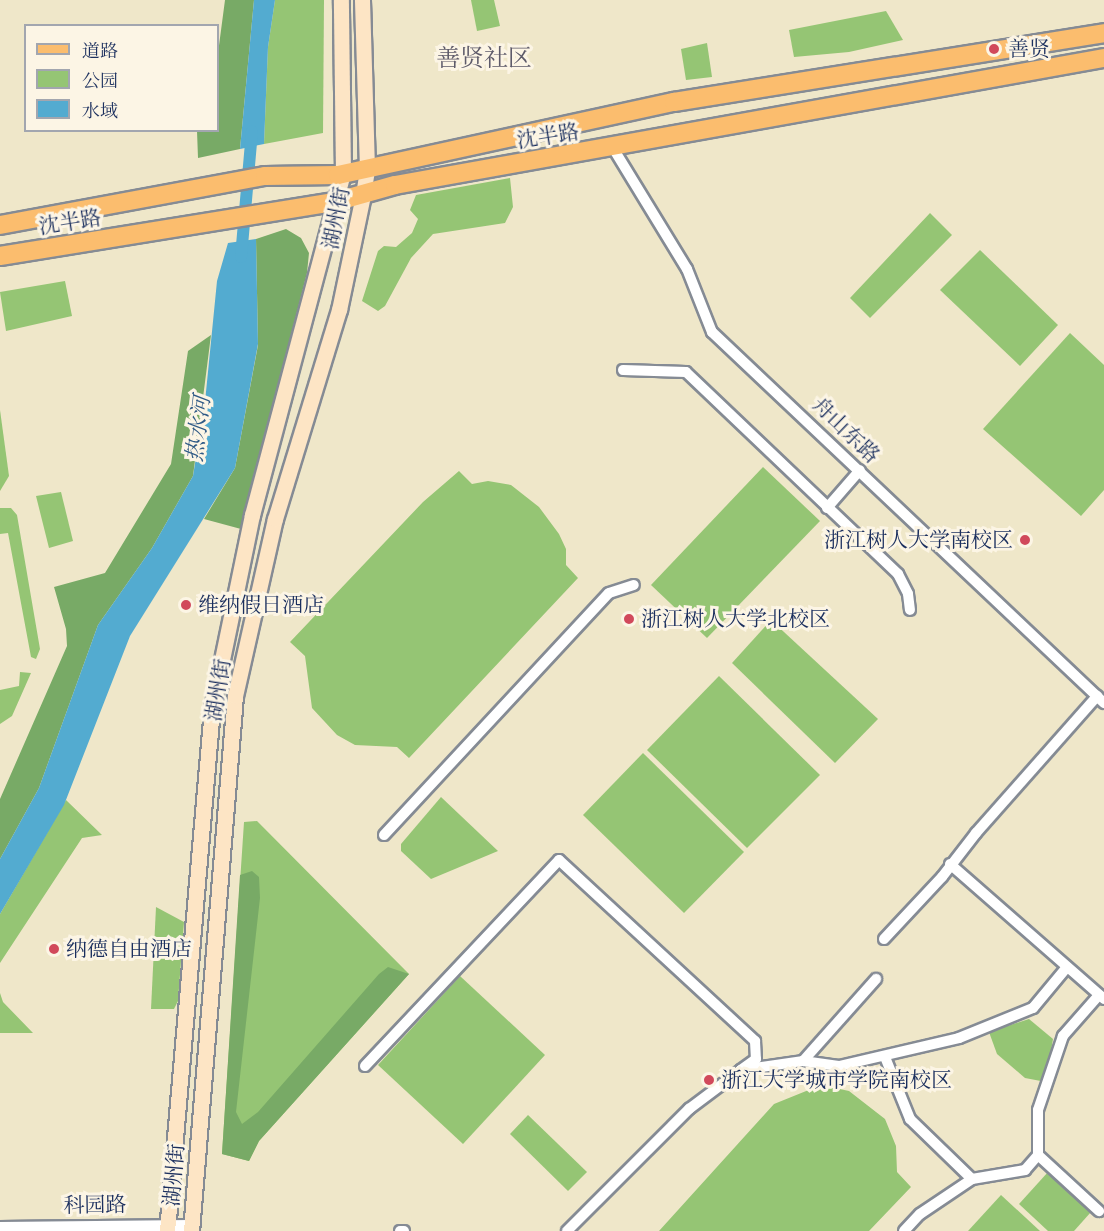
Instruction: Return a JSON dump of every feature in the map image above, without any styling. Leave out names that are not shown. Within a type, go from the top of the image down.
[{"type":"main road","name":"湖州街","points":[[167,1228],[212,708],[252,515],[338,201],[343,174],[342,0]]},
{"type":"main road","name":"湖州街","points":[[191,1229],[235,696],[275,519],[339,310],[363,195],[367,169],[362,0]]},
{"type":"main road","name":"沈半路","points":[[0,225],[265,176],[343,174],[674,102],[1104,33]]},
{"type":"main road","name":"沈半路","points":[[0,256],[338,201],[395,185],[613,148],[1104,58]]},
{"type":"street","name":"舟山东路","points":[[613,148],[687,269],[712,332],[1100,700]]},
{"type":"street","points":[[623,370],[686,372],[898,574],[908,594],[910,610]]},
{"type":"street","points":[[827,508],[860,470]]},
{"type":"street","points":[[384,835],[609,593],[634,585]]},
{"type":"street","points":[[884,939],[1100,700]]},
{"type":"street","points":[[365,1066],[560,860],[755,1041],[756,1059],[688,1109],[567,1231]]},
{"type":"street","points":[[904,1231],[920,1214],[972,1179],[1025,1170],[1038,1155],[1038,1110],[1063,1036],[1101,997],[950,864]]},
{"type":"street","points":[[741,1070],[803,1061],[839,1066],[959,1038],[1033,1008],[1067,967]]},
{"type":"street","points":[[803,1061],[876,979]]},
{"type":"street","points":[[885,1057],[910,1119],[972,1179]]},
{"type":"street","points":[[1038,1155],[1100,1211]]},
{"type":"street","name":"科园路","points":[[6,1229],[191,1229]]},
{"type":"green space","points":[[225,0],[254,0],[240,149],[198,158],[197,132],[219,132],[219,45]]},
{"type":"green space","points":[[275,0],[324,0],[323,133],[264,144],[268,47]]},
{"type":"green space","points":[[471,0],[494,0],[500,26],[477,31]]},
{"type":"green space","points":[[886,11],[903,40],[849,52],[794,57],[789,30]]},
{"type":"green space","points":[[707,43],[712,77],[686,80],[681,49]]},
{"type":"green space","points":[[510,178],[513,207],[505,223],[433,234],[411,258],[385,306],[378,311],[362,301],[378,251],[384,246],[396,247],[412,233],[418,219],[410,210],[416,195]]},
{"type":"green space","points":[[930,213],[952,235],[870,318],[850,298]]},
{"type":"green space","points":[[286,229],[301,238],[309,253],[307,273],[241,529],[204,519],[235,468],[258,345],[256,239]]},
{"type":"green space","points":[[980,250],[1058,325],[1020,366],[940,290]]},
{"type":"green space","points":[[65,281],[72,316],[6,331],[0,292]]},
{"type":"green space","points":[[1070,333],[1104,365],[1104,490],[1081,516],[983,429]]},
{"type":"green space","points":[[211,335],[193,476],[152,548],[98,625],[39,788],[0,859],[0,799],[67,646],[66,629],[54,587],[105,573],[171,464],[188,351]]},
{"type":"green space","points":[[0,410],[9,476],[0,491]]},
{"type":"green space","points":[[763,467],[820,521],[707,638],[651,585]]},
{"type":"green space","points":[[459,471],[472,484],[488,481],[511,485],[539,507],[559,534],[566,549],[566,565],[578,578],[409,758],[397,747],[355,745],[337,735],[312,708],[305,656],[290,642],[423,502]]},
{"type":"green space","points":[[61,492],[73,541],[49,548],[36,496]]},
{"type":"green space","points":[[0,508],[11,508],[17,515],[40,649],[36,659],[31,657],[8,533],[0,534]]},
{"type":"green space","points":[[771,620],[878,719],[835,763],[732,663]]},
{"type":"green space","points":[[20,672],[31,673],[12,716],[0,724],[0,690],[19,686]]},
{"type":"green space","points":[[719,676],[820,775],[747,848],[647,750]]},
{"type":"green space","points":[[643,753],[744,852],[684,913],[583,815]]},
{"type":"green space","points":[[441,797],[498,851],[431,879],[401,851],[401,844]]},
{"type":"green space","points":[[66,800],[102,835],[82,838],[0,963],[0,914]]},
{"type":"green space","points":[[257,821],[409,974],[259,1141],[249,1161],[222,1154],[244,822]]},
{"type":"green space","points":[[252,871],[259,877],[260,898],[236,1112],[242,1124],[258,1112],[379,974],[388,967],[409,974],[259,1141],[249,1161],[222,1154],[240,875]]},
{"type":"green space","points":[[156,907],[184,922],[178,1001],[174,1009],[151,1009]]},
{"type":"green space","points":[[460,976],[545,1055],[463,1144],[378,1065]]},
{"type":"green space","points":[[0,993],[3,1002],[33,1033],[0,1033]]},
{"type":"green space","points":[[1029,1019],[1053,1039],[1046,1082],[1025,1078],[997,1054],[989,1032]]},
{"type":"green space","points":[[821,1085],[849,1091],[885,1119],[896,1146],[897,1172],[911,1187],[869,1231],[659,1231],[774,1104]]},
{"type":"green space","points":[[528,1115],[587,1172],[568,1191],[510,1134]]},
{"type":"green space","points":[[1048,1172],[1091,1212],[1074,1231],[1048,1231],[1019,1204]]},
{"type":"green space","points":[[1001,1195],[1040,1231],[968,1231]]},
{"type":"water","points":[[254,0],[275,0],[268,47],[264,144],[240,149]]},
{"type":"water","points":[[256,239],[258,344],[235,468],[130,636],[64,805],[0,914],[0,859],[39,788],[98,625],[152,548],[193,476],[205,402],[217,281],[228,243]]},
{"type":"waterway","name":"热水河","points":[[241,257],[252,131]]},
{"type":"place","name":"善贤","points":[[994,49]]},
{"type":"place","name":"浙江树人大学南校区","points":[[1025,540]]},
{"type":"place","name":"维纳假日酒店","points":[[186,605]]},
{"type":"place","name":"浙江树人大学北校区","points":[[629,619]]},
{"type":"place","name":"纳德自由酒店","points":[[54,949]]},
{"type":"place","name":"浙江大学城市学院南校区","points":[[709,1080]]},
{"type":"district","name":"善贤社区","points":[[484,59]]}]
